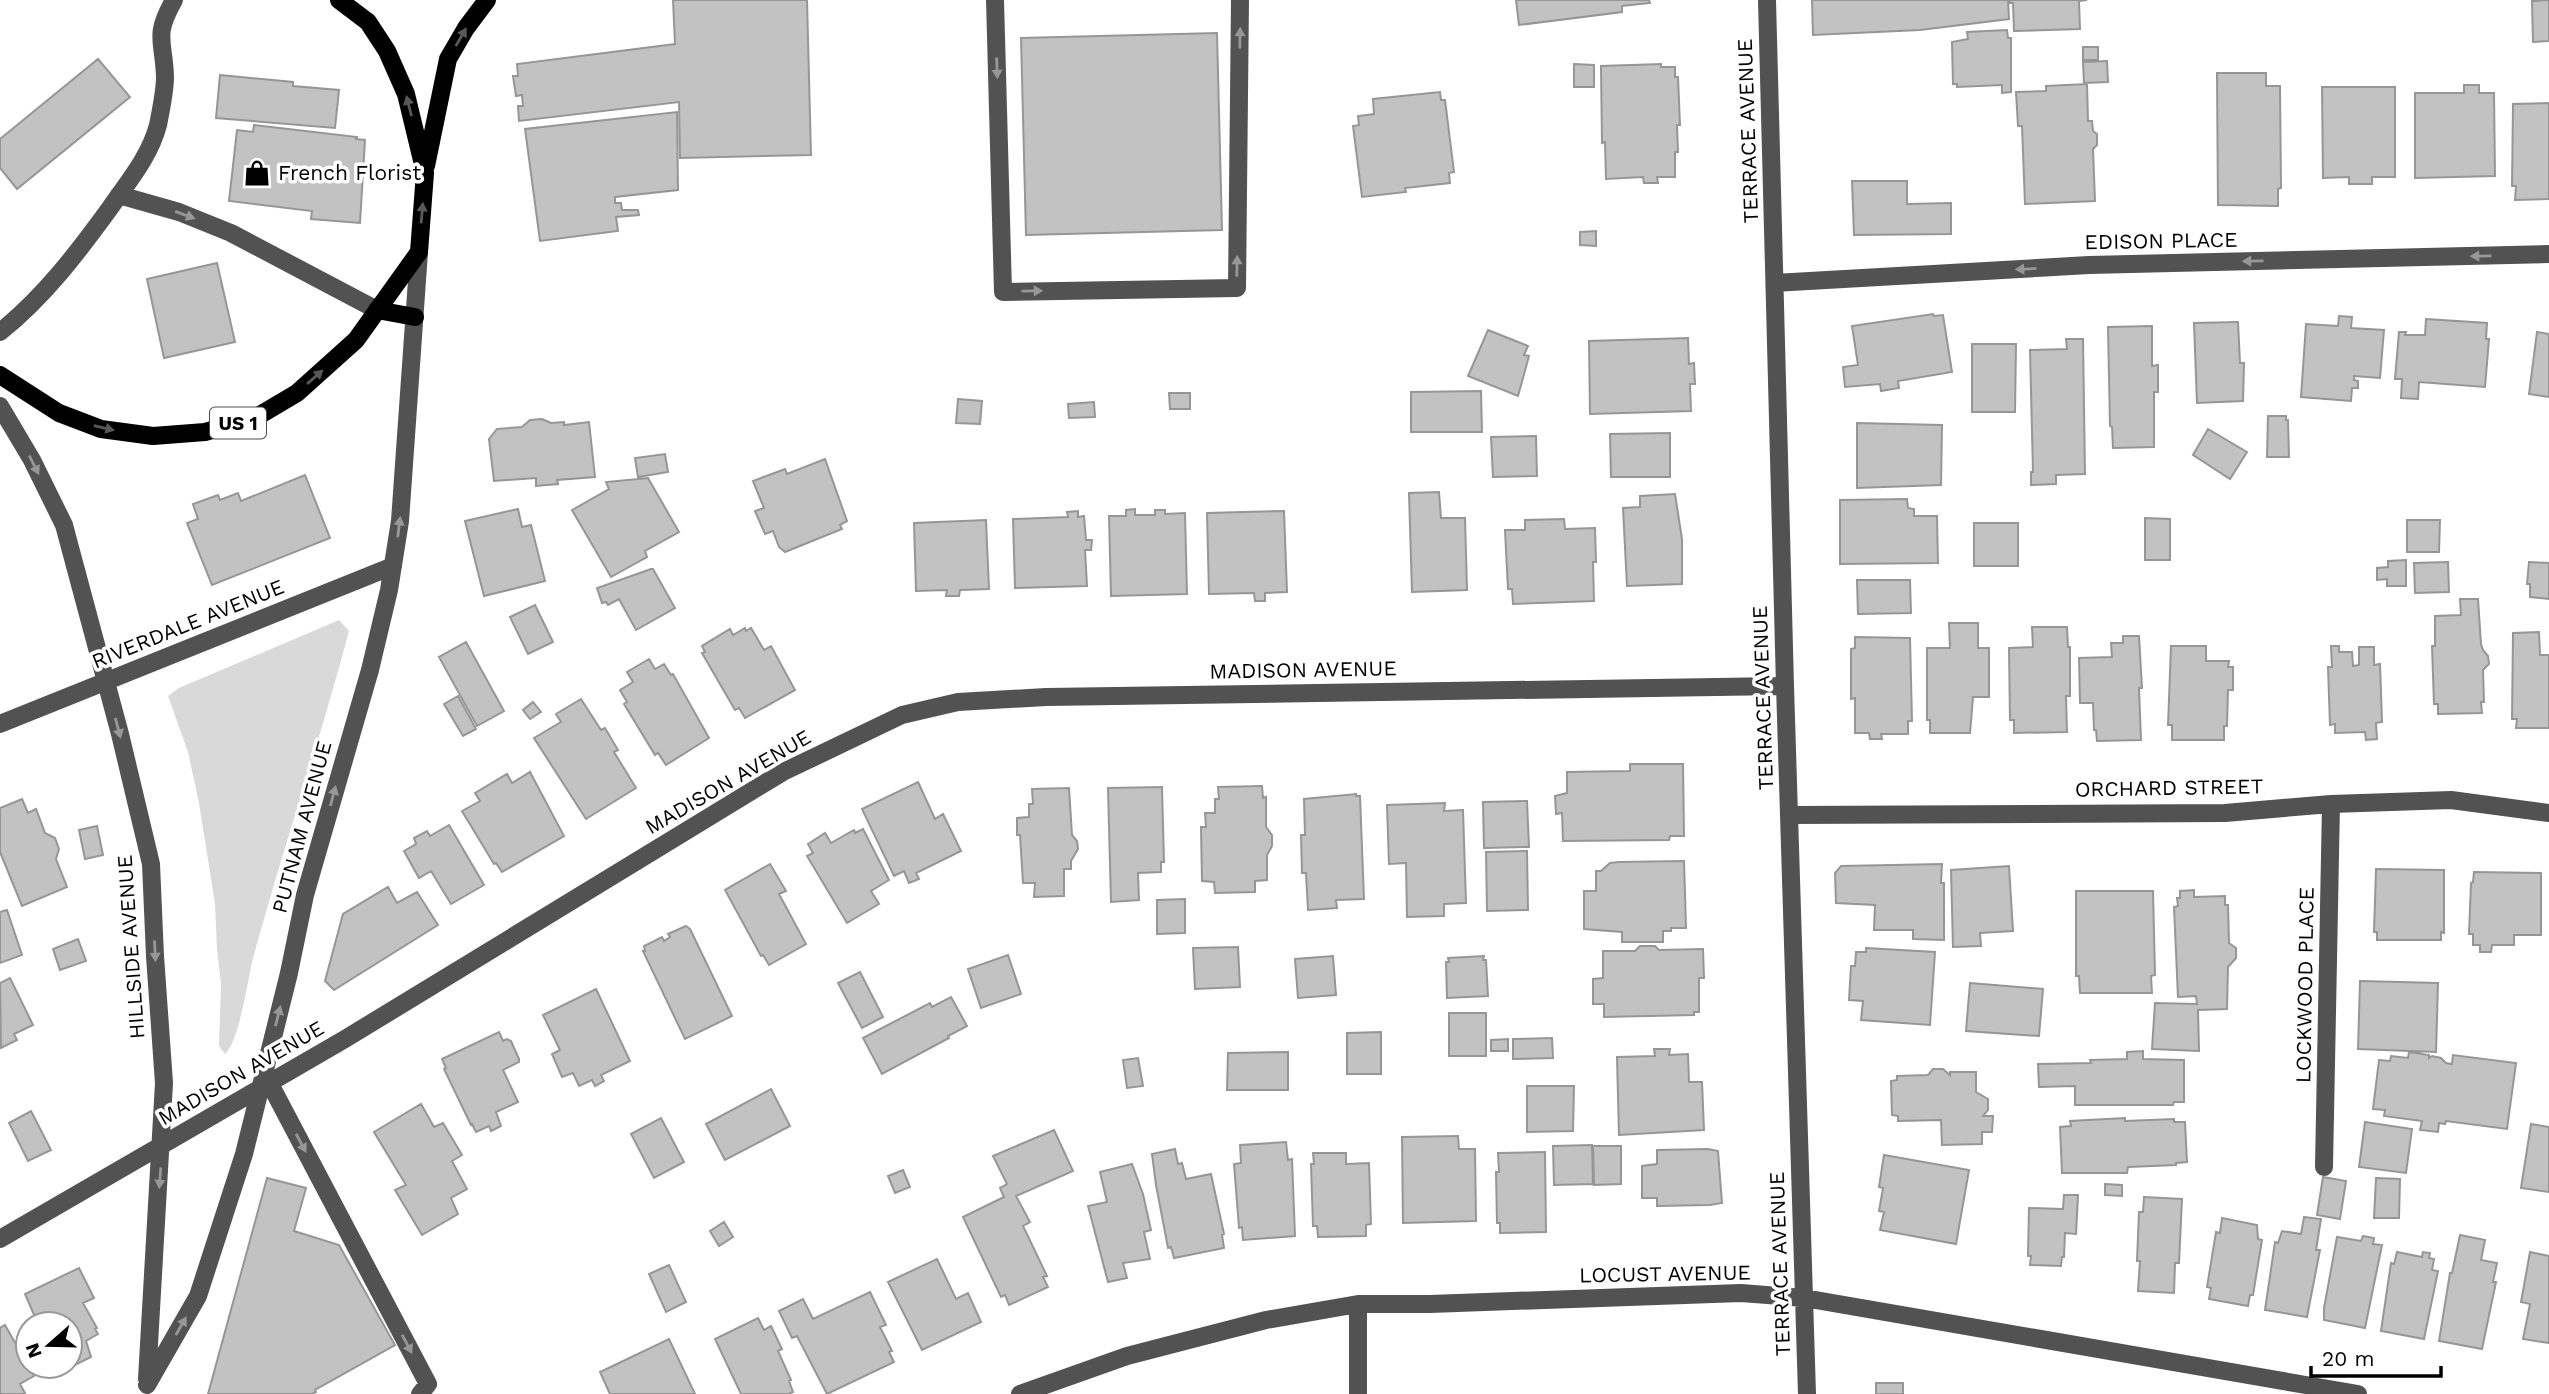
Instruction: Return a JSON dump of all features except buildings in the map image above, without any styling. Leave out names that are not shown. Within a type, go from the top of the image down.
[{"type":"main road","name":"PUTNAM AVENUE","points":[[339,0],[368,22],[387,51],[406,94],[425,173],[419,252]]},
{"type":"main road","points":[[425,173],[449,59],[466,28],[487,0]]},
{"type":"main road","name":"US 1","points":[[0,375],[59,413],[102,429],[153,436],[205,432],[255,418],[297,393],[356,340],[419,252]]},
{"type":"main road","points":[[377,310],[415,317]]},
{"type":"street","points":[[0,332],[74,258],[134,176],[157,127],[165,78],[160,37],[164,17],[174,0]]},
{"type":"street","points":[[995,0],[1003,292],[1237,288],[1240,0]]},
{"type":"street","name":"TERRACE AVENUE","points":[[1767,0],[1807,1394]]},
{"type":"street","points":[[119,195],[179,212],[231,233],[377,310]]},
{"type":"street","name":"PUTNAM AVENUE","points":[[147,1390],[198,1296],[244,1154],[265,1085],[305,895],[370,670],[400,521],[419,252]]},
{"type":"street","name":"EDISON PLACE","points":[[1775,283],[2089,265],[2549,254]]},
{"type":"street","name":"HILLSIDE AVENUE","points":[[0,406],[32,460],[64,525],[151,864],[164,1083],[147,1390]]},
{"type":"street","name":"RIVERDALE AVENUE","points":[[0,724],[393,566]]},
{"type":"street","name":"MADISON AVENUE","points":[[0,1240],[265,1085],[783,772],[902,715],[958,702],[1046,697],[1785,685]]},
{"type":"street","name":"ORCHARD STREET","points":[[1789,815],[2225,813],[2331,804],[2451,800],[2549,813]]},
{"type":"street","name":"LOCKWOOD PLACE","points":[[2324,1167],[2331,804]]},
{"type":"street","points":[[265,1085],[424,1389]]},
{"type":"street","name":"LOCUST AVENUE","points":[[1020,1394],[1127,1356],[1266,1320],[1358,1304],[1741,1293],[1804,1298],[2358,1394]]},
{"type":"street","points":[[1358,1304],[1359,1394]]},
{"type":"shaded area","points":[[339,620],[349,631],[253,958],[239,1024],[225,1054],[219,1046],[221,984],[215,904],[199,803],[188,752],[168,696],[179,688]]},
{"type":"place","name":"French Florist","points":[[257,173]]}]
